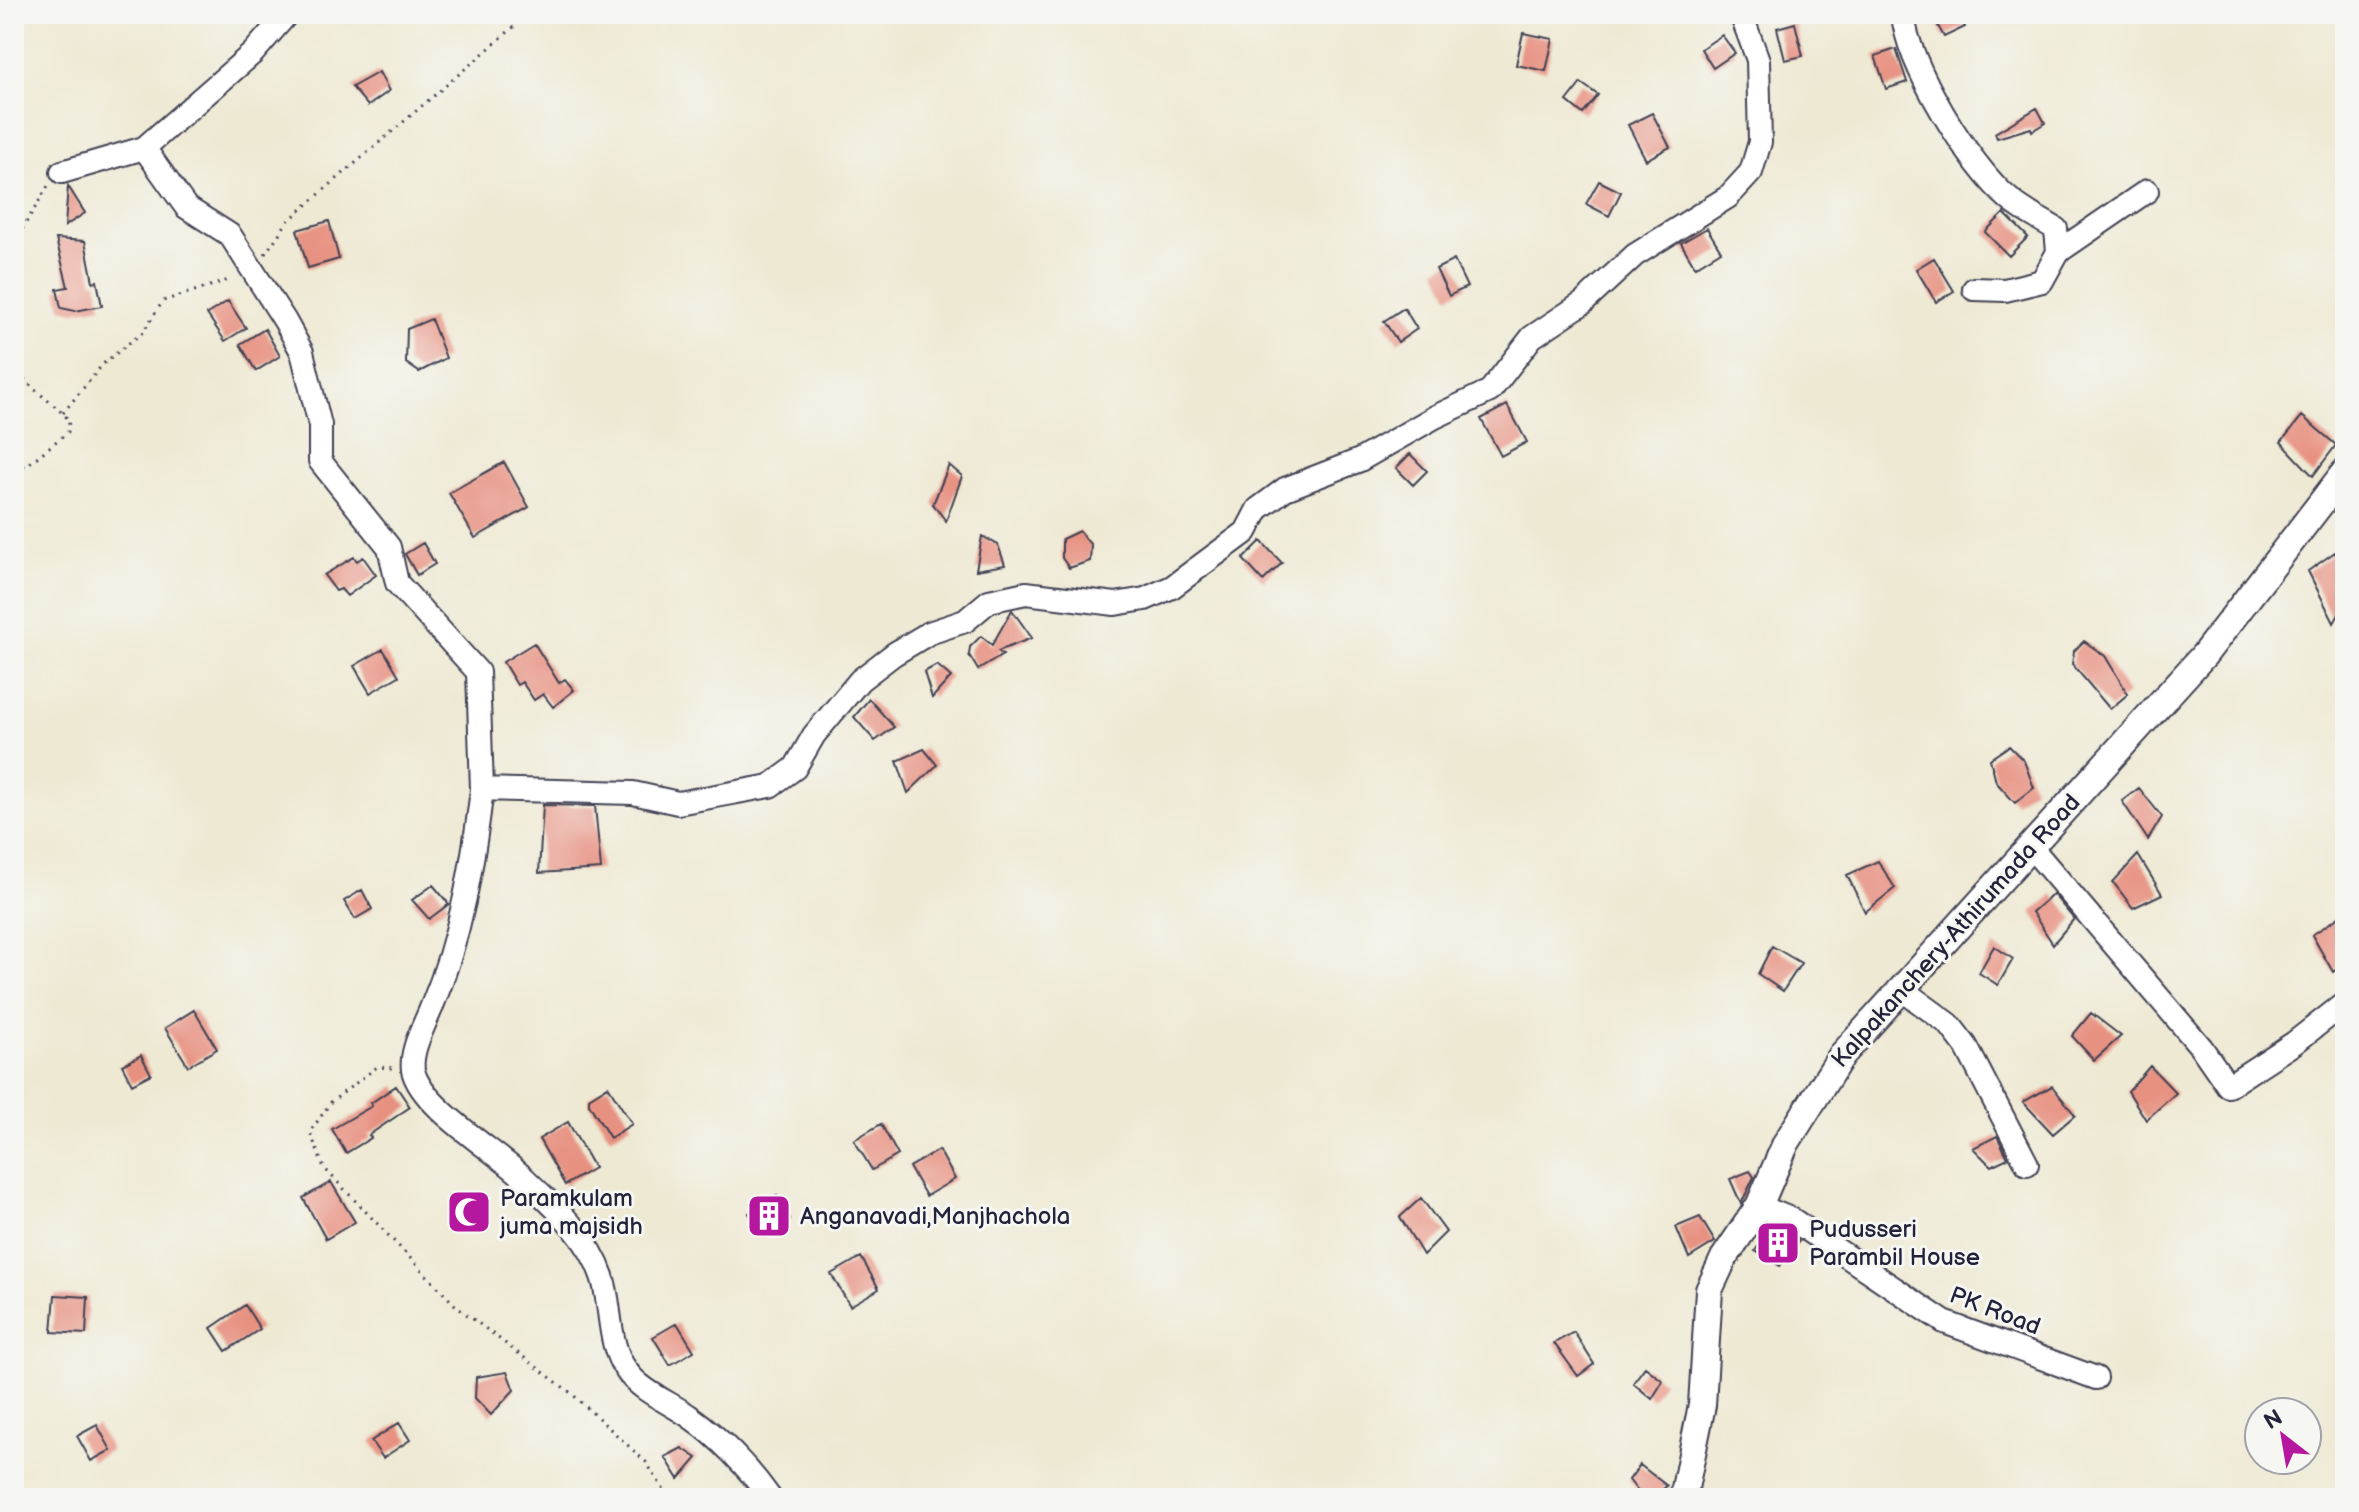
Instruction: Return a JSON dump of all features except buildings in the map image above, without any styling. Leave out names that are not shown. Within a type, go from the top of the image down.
[{"type":"street","points":[[62,172],[144,148],[253,53],[287,14]]},
{"type":"street","points":[[482,789],[633,793],[678,803],[770,786],[795,768],[814,735],[860,680],[929,633],[965,621],[989,601],[1026,593],[1115,604],[1145,599],[1172,587],[1246,532],[1258,509],[1285,489],[1360,460],[1435,417],[1490,391],[1532,337],[1583,303],[1635,255],[1728,197],[1751,172],[1760,142],[1758,60],[1741,14]]},
{"type":"street","points":[[1903,14],[1919,66],[1959,138],[2008,198],[2056,229],[2058,252]]},
{"type":"street","points":[[144,148],[186,207],[230,235],[302,352],[308,388],[320,425],[320,461],[389,547],[397,583],[478,672],[482,789],[471,879],[444,977],[418,1039],[413,1069],[428,1100],[521,1176],[582,1235],[603,1277],[612,1328],[625,1370],[650,1391],[692,1418],[754,1475],[770,1498]]},
{"type":"street","points":[[1974,289],[2005,290],[2042,281],[2058,252],[2147,191]]},
{"type":"street","name":"Kalpakanchery-Athirumada Road","points":[[1683,1498],[1702,1405],[1709,1290],[1724,1258],[1759,1206],[1786,1143],[1811,1099],[1842,1055],[2204,655],[2345,472]]},
{"type":"street","points":[[2031,847],[2201,1047],[2228,1086],[2294,1043],[2345,1003]]},
{"type":"street","points":[[1901,989],[1949,1024],[1966,1046],[2027,1164]]},
{"type":"street","name":"PK Road","points":[[1759,1206],[1793,1220],[1944,1322],[2096,1378]]},
{"type":"path","points":[[63,413],[103,364],[143,332],[163,301],[253,273],[288,221],[529,14]]},
{"type":"path","points":[[14,243],[41,196],[62,172]]},
{"type":"path","points":[[14,366],[27,387],[47,397],[69,420],[68,432],[27,465],[14,468]]},
{"type":"path","points":[[413,1069],[377,1067],[331,1102],[310,1132],[324,1168],[457,1307],[571,1393],[646,1462],[669,1498]]},
{"type":"place","name":"Paramkulam juma majsidh","points":[[469,1212]]},
{"type":"place","name":"Anganavadi,Manjhachola","points":[[769,1216]]},
{"type":"place","name":"Pudusseri Parambil House","points":[[1778,1243]]}]
